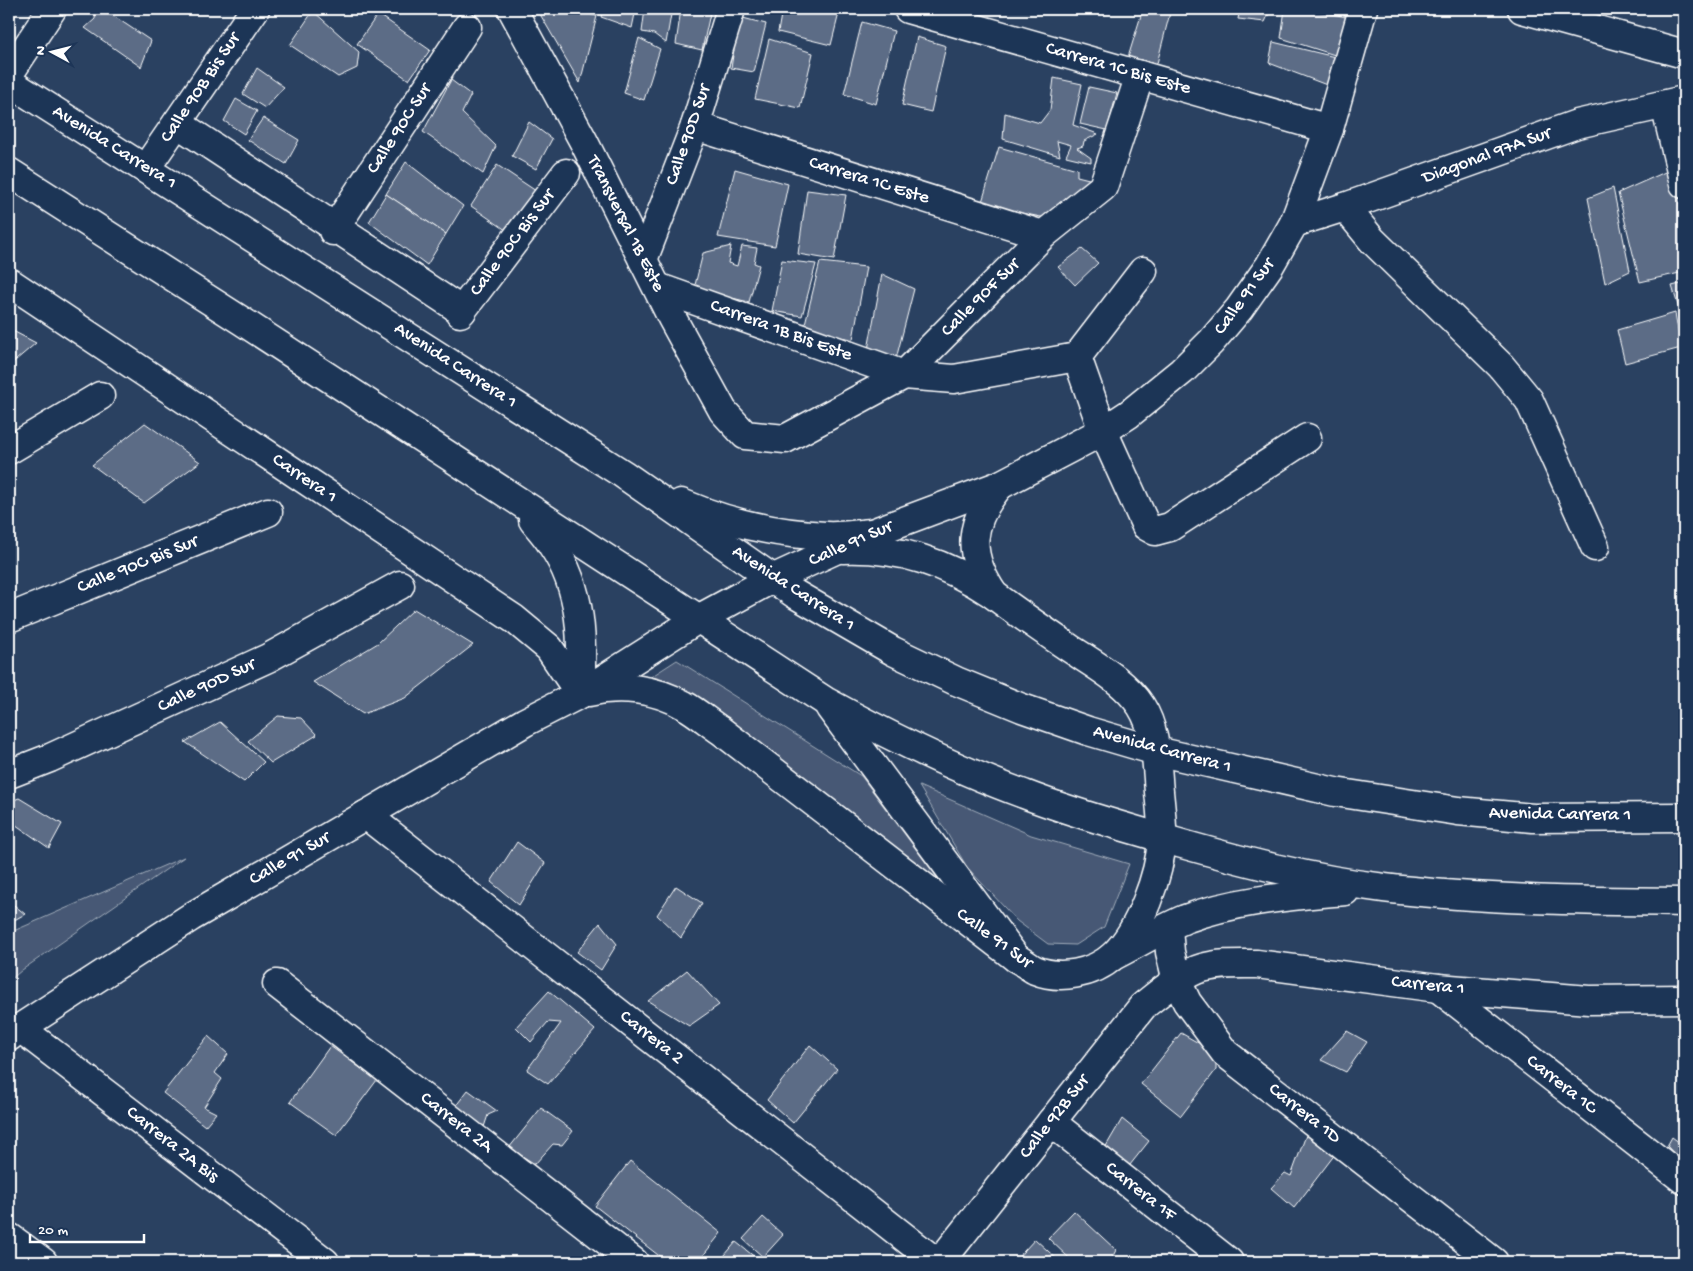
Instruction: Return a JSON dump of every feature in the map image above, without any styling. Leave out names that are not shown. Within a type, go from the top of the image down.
[{"type":"main road","points":[[9,74],[52,9]]},
{"type":"main road","name":"Calle 90B Bis Sur","points":[[146,168],[255,9]]},
{"type":"main road","name":"Transversal 1B Este","points":[[512,9],[584,142],[643,260],[723,411],[745,435]]},
{"type":"main road","name":"Calle 90D Sur","points":[[643,260],[695,126],[731,9]]},
{"type":"main road","name":"Carrera 1C Bis Este","points":[[908,9],[1329,129]]},
{"type":"main road","name":"Calle 91 Sur","points":[[14,1032],[191,917],[526,722],[580,694],[698,620],[772,579],[834,549],[1000,485],[1103,431],[1129,414],[1182,371],[1212,342],[1239,309],[1270,265],[1294,223],[1329,129],[1363,9]]},
{"type":"main road","points":[[1522,9],[1684,54]]},
{"type":"main road","name":"Calle 90C Sur","points":[[334,229],[467,27]]},
{"type":"main road","name":"Calle 90F Sur","points":[[745,435],[785,439],[904,375],[1043,236],[1103,187],[1140,75]]},
{"type":"main road","name":"Avenida Carrera 1","points":[[9,82],[623,474],[772,579],[832,617],[893,651],[956,681],[1022,708],[1088,731],[1156,751],[1335,792],[1458,811],[1533,818],[1684,817]]},
{"type":"main road","points":[[1674,102],[1684,184]]},
{"type":"main road","name":"Diagonal 97A Sur","points":[[1294,223],[1345,207],[1577,124],[1674,102]]},
{"type":"main road","points":[[177,123],[334,229]]},
{"type":"main road","name":"Carrera 1C Este","points":[[695,126],[1043,236]]},
{"type":"main road","points":[[9,172],[825,701],[889,736],[956,766],[1023,794],[1092,818],[1214,854],[1326,879],[1384,888],[1562,901],[1684,902]]},
{"type":"main road","name":"Calle 90C Bis Sur","points":[[334,229],[461,312],[566,173]]},
{"type":"main road","points":[[1345,207],[1372,240],[1502,366],[1528,400],[1595,547]]},
{"type":"main road","points":[[1143,271],[1077,356],[1103,431],[1146,526],[1154,531],[1170,527],[1307,438]]},
{"type":"main road","name":"Carrera 1","points":[[9,282],[514,618],[548,648],[580,694]]},
{"type":"main road","name":"Carrera 1B Bis Este","points":[[657,287],[904,375],[954,379],[1077,356]]},
{"type":"main road","points":[[9,450],[100,396]]},
{"type":"main road","points":[[623,474],[661,494],[701,511],[742,523],[784,532],[827,536],[872,533]]},
{"type":"main road","name":"Calle 91 Sur","points":[[580,694],[606,688],[636,689],[659,694],[684,705],[720,730],[1016,958],[1035,970],[1056,975],[1078,974],[1091,969],[1113,956],[1129,936],[1151,890],[1158,865],[1162,838],[1156,751],[1152,732],[1141,706],[1122,684],[994,595],[982,578],[976,559],[974,539],[978,519],[987,500],[1000,485]]},
{"type":"main road","points":[[500,491],[529,516],[553,545],[570,579],[580,616],[582,654],[580,694]]},
{"type":"main road","name":"Calle 90C Bis Sur","points":[[9,618],[268,512]]},
{"type":"main road","points":[[834,549],[863,548],[891,551],[918,557],[970,579],[994,595]]},
{"type":"main road","name":"Calle 90D Sur","points":[[9,774],[50,758],[268,658],[400,585]]},
{"type":"main road","points":[[825,701],[1016,958]]},
{"type":"main road","name":"Carrera 2","points":[[366,814],[936,1262]]},
{"type":"main road","points":[[1113,956],[1184,920],[1228,907],[1307,895],[1384,888]]},
{"type":"main road","name":"Carrera 1D","points":[[1168,928],[1170,952],[1177,980],[1187,1002],[1225,1053],[1494,1262]]},
{"type":"main road","name":"Carrera 1","points":[[1177,980],[1200,968],[1227,964],[1257,964],[1438,988],[1589,1000],[1684,999]]},
{"type":"main road","name":"Calle 92B Sur","points":[[940,1262],[1143,1006],[1177,980]]},
{"type":"main road","name":"Carrera 2A","points":[[277,984],[634,1262]]},
{"type":"main road","name":"Carrera 1C","points":[[1438,988],[1684,1180]]},
{"type":"main road","name":"Carrera 2A Bis","points":[[14,1032],[325,1262]]},
{"type":"main road","name":"Carrera 1F","points":[[1051,1122],[1229,1262]]},
{"type":"main road","points":[[9,1237],[42,1262]]},
{"type":"shaded area","points":[[677,660],[861,776],[951,896],[646,680]]},
{"type":"shaded area","points":[[919,786],[1031,835],[1129,864],[1104,927],[1076,945],[1048,944],[1017,921],[967,867]]},
{"type":"shaded area","points":[[184,857],[22,970],[9,981],[9,933]]},
{"type":"building","points":[[96,9],[103,9],[151,41],[141,67],[85,28],[95,19]]},
{"type":"building","points":[[537,9],[566,9],[597,16],[580,83]]},
{"type":"building","points":[[603,9],[636,9],[632,28],[601,17]]},
{"type":"building","points":[[645,9],[672,9],[666,43],[654,34],[642,32]]},
{"type":"building","points":[[681,9],[711,9],[702,50],[676,44]]},
{"type":"building","points":[[782,9],[824,9],[839,13],[831,45],[778,32]]},
{"type":"building","points":[[1143,9],[1171,9],[1154,75],[1125,67]]},
{"type":"building","points":[[1240,9],[1271,9],[1265,22],[1238,19]]},
{"type":"building","points":[[1285,9],[1306,9],[1352,18],[1338,56],[1281,38]]},
{"type":"building","points":[[313,11],[359,52],[357,68],[338,77],[290,45]]},
{"type":"building","points":[[378,14],[430,50],[409,80],[357,44]]},
{"type":"building","points":[[739,17],[766,24],[754,72],[731,68]]},
{"type":"building","points":[[862,22],[894,31],[876,104],[844,94]]},
{"type":"building","points":[[917,37],[946,46],[931,112],[902,105]]},
{"type":"building","points":[[639,38],[660,49],[644,100],[624,93]]},
{"type":"building","points":[[769,39],[813,53],[800,108],[755,99]]},
{"type":"building","points":[[1273,42],[1339,58],[1332,87],[1269,63]]},
{"type":"building","points":[[257,68],[284,87],[265,108],[243,94]]},
{"type":"building","points":[[1054,78],[1082,84],[1073,125],[1098,134],[1084,141],[1083,146],[1077,148],[1091,158],[1091,162],[1066,156],[1071,145],[1057,141],[1060,156],[1003,139],[1005,113],[1040,123],[1050,110]]},
{"type":"building","points":[[451,80],[471,95],[462,113],[496,146],[483,174],[423,132]]},
{"type":"building","points":[[1089,87],[1117,93],[1107,130],[1080,124]]},
{"type":"building","points":[[236,99],[257,111],[244,134],[224,121]]},
{"type":"building","points":[[263,118],[299,140],[286,164],[248,140]]},
{"type":"building","points":[[529,122],[552,139],[536,169],[512,156]]},
{"type":"building","points":[[999,147],[1077,169],[1077,176],[1101,182],[1056,220],[981,205]]},
{"type":"building","points":[[406,162],[463,206],[446,234],[386,194]]},
{"type":"building","points":[[497,165],[542,195],[516,237],[471,206]]},
{"type":"building","points":[[735,169],[788,184],[775,246],[718,237]]},
{"type":"building","points":[[1672,169],[1684,223],[1684,272],[1640,282],[1618,193]]},
{"type":"building","points":[[1613,188],[1630,271],[1605,283],[1588,198]]},
{"type":"building","points":[[807,190],[846,195],[834,260],[798,254]]},
{"type":"building","points":[[386,194],[446,234],[427,265],[369,222]]},
{"type":"building","points":[[731,246],[728,263],[737,266],[742,246],[757,248],[754,263],[759,265],[749,302],[732,298],[733,311],[693,293],[703,253]]},
{"type":"building","points":[[1082,249],[1098,263],[1075,285],[1058,267]]},
{"type":"building","points":[[782,260],[816,264],[802,316],[772,311]]},
{"type":"building","points":[[820,262],[866,267],[853,339],[803,332]]},
{"type":"building","points":[[882,274],[914,289],[896,359],[867,355]]},
{"type":"building","points":[[1684,283],[1684,325],[1672,286]]},
{"type":"building","points":[[1675,313],[1681,348],[1625,363],[1617,330]]},
{"type":"building","points":[[9,329],[36,343],[9,366]]},
{"type":"building","points":[[145,423],[200,462],[144,503],[92,465]]},
{"type":"building","points":[[414,609],[473,645],[405,698],[363,714],[313,682],[378,643]]},
{"type":"building","points":[[278,716],[301,718],[317,735],[271,763],[248,741]]},
{"type":"building","points":[[220,722],[264,762],[244,782],[185,742]]},
{"type":"building","points":[[19,798],[62,824],[49,848],[9,820],[9,802]]},
{"type":"building","points":[[517,842],[545,863],[519,905],[491,882]]},
{"type":"building","points":[[676,886],[702,903],[681,938],[657,915]]},
{"type":"building","points":[[9,901],[25,914],[9,923]]},
{"type":"building","points":[[600,923],[617,944],[601,970],[577,952]]},
{"type":"building","points":[[687,970],[719,1005],[689,1026],[648,1001]]},
{"type":"building","points":[[549,991],[595,1030],[548,1084],[527,1070],[561,1023],[548,1022],[531,1042],[516,1027]]},
{"type":"building","points":[[1347,1031],[1367,1042],[1346,1072],[1321,1060]]},
{"type":"building","points":[[1181,1033],[1216,1053],[1216,1070],[1181,1116],[1141,1084]]},
{"type":"building","points":[[208,1036],[228,1054],[215,1073],[222,1079],[204,1107],[216,1113],[205,1126],[163,1093]]},
{"type":"building","points":[[810,1045],[837,1069],[793,1123],[767,1100]]},
{"type":"building","points":[[330,1046],[377,1080],[336,1135],[290,1102]]},
{"type":"building","points":[[468,1090],[497,1111],[488,1115],[484,1127],[455,1107]]},
{"type":"building","points":[[541,1108],[573,1131],[562,1145],[553,1144],[535,1164],[509,1148]]},
{"type":"building","points":[[1122,1119],[1149,1141],[1126,1170],[1105,1148]]},
{"type":"building","points":[[1309,1127],[1339,1149],[1294,1208],[1271,1188],[1285,1173],[1291,1176]]},
{"type":"building","points":[[1672,1137],[1684,1146],[1684,1165],[1667,1146]]},
{"type":"building","points":[[630,1161],[721,1233],[698,1262],[667,1262],[595,1206]]},
{"type":"building","points":[[1074,1211],[1116,1250],[1110,1262],[1067,1262],[1070,1259],[1048,1238]]},
{"type":"building","points":[[763,1217],[783,1235],[763,1257],[743,1239]]},
{"type":"building","points":[[1035,1239],[1060,1262],[1014,1262]]},
{"type":"building","points":[[736,1242],[761,1262],[719,1262]]}]
